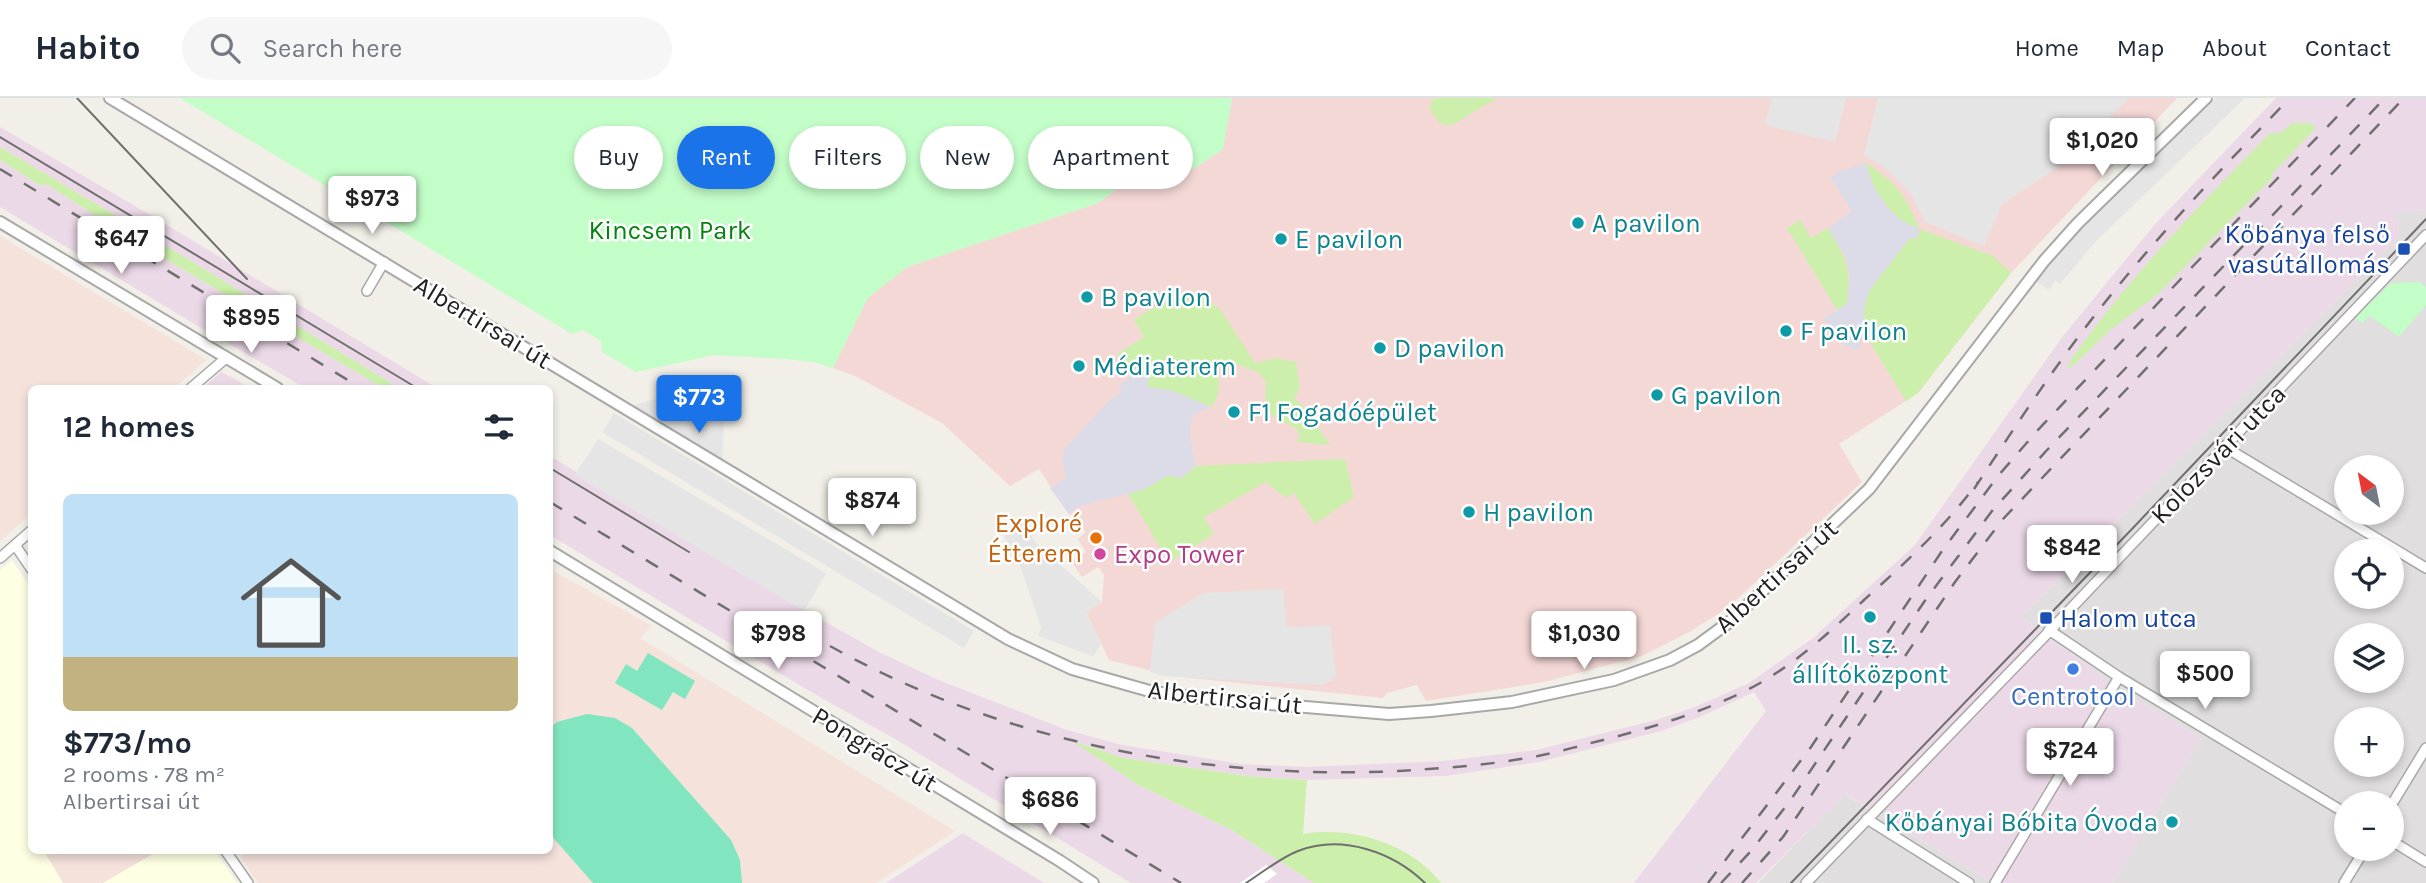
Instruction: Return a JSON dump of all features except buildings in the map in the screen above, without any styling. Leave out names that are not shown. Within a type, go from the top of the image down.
[{"type":"street","name":"Albertirsai út","points":[[110,98],[1009,639],[1072,669],[1153,692],[1389,714],[1512,702],[1614,680],[1670,660],[1698,645],[1732,620],[1869,489],[2038,268],[2078,223],[2206,98]]},
{"type":"street","points":[[0,222],[272,385]]},
{"type":"street","name":"Kolozsvári utca","points":[[1806,883],[2424,240]]},
{"type":"street","points":[[367,291],[384,262]]},
{"type":"street","points":[[194,385],[226,358]]},
{"type":"street","points":[[2225,447],[2426,568]]},
{"type":"street","points":[[0,558],[28,534]]},
{"type":"street","points":[[15,545],[28,563]]},
{"type":"street","name":"Pongrácz út","points":[[553,553],[1093,883]]},
{"type":"street","points":[[2049,630],[2119,677],[2334,806]]},
{"type":"street","points":[[1994,883],[2119,677]]},
{"type":"street","points":[[2400,791],[2426,748]]},
{"type":"street","points":[[1867,819],[1969,883]]},
{"type":"street","points":[[2404,848],[2426,862]]},
{"type":"street","points":[[228,854],[248,883]]},
{"type":"street","points":[[2344,883],[2358,861]]},
{"type":"shaded area","points":[[1232,98],[2177,98],[2011,273],[1918,393],[1839,444],[1862,482],[1729,607],[1691,631],[1642,656],[1544,682],[1426,701],[1417,685],[1387,693],[1383,698],[1172,676],[1109,660],[1086,612],[1102,602],[1104,575],[1098,567],[1082,577],[1071,561],[1086,552],[1078,539],[1086,532],[1069,514],[1039,469],[1010,486],[942,423],[855,376],[833,368],[868,297],[907,267],[1098,203],[1117,189],[1193,189],[1193,168],[1223,148]]},
{"type":"shaded area","points":[[1772,98],[1846,98],[1835,142],[1765,125]]},
{"type":"shaded area","points":[[1878,98],[2129,98],[2066,162],[2002,204],[1984,246],[1925,222],[1911,194],[1884,167],[1864,155]]},
{"type":"shaded area","points":[[2216,98],[2245,98],[2096,241],[2060,284],[2055,281],[2049,290],[2036,281],[2082,226]]},
{"type":"shaded area","points":[[2276,98],[2426,98],[2426,209],[2407,213],[2401,210],[2394,218],[2398,222],[2399,237],[2021,617],[2119,689],[2201,738],[2113,883],[1993,883],[1845,794],[1756,883],[1634,883],[1766,711],[1754,692],[1700,717],[1661,731],[1539,762],[1446,776],[1307,780],[1254,777],[1123,758],[1075,742],[1140,786],[1230,829],[1314,883],[1131,883],[895,739],[811,692],[553,537],[553,458],[799,607],[879,652],[936,679],[1067,730],[1122,745],[1242,764],[1306,767],[1443,761],[1536,750],[1656,720],[1695,707],[1749,683],[1813,638],[1915,545],[2063,336],[2156,223]]},
{"type":"shaded area","points":[[0,127],[432,385],[394,385],[0,147]]},
{"type":"shaded area","points":[[0,160],[40,185],[48,185],[130,238],[378,385],[300,385],[0,207]]},
{"type":"shaded area","points":[[1865,163],[1874,187],[1888,208],[1901,220],[1920,229],[1917,239],[1909,239],[1869,291],[1864,310],[1865,334],[1857,351],[1841,344],[1824,318],[1847,304],[1850,276],[1846,258],[1828,228],[1852,212],[1831,178],[1839,172]]},
{"type":"shaded area","points":[[2426,209],[2426,883],[2113,883],[2201,738],[2119,689],[2021,617],[2399,237],[2398,222],[2393,218],[2401,210],[2407,213]]},
{"type":"shaded area","points":[[0,236],[206,360],[177,385],[28,385],[28,517],[0,541]]},
{"type":"shaded area","points":[[1141,360],[1156,366],[1147,383],[1148,387],[1173,391],[1211,407],[1194,414],[1191,420],[1190,439],[1196,466],[1180,479],[1169,475],[1145,489],[1079,506],[1069,514],[1050,488],[1066,478],[1062,460],[1065,448],[1110,400],[1122,392],[1119,386],[1130,377]]},
{"type":"shaded area","points":[[221,372],[245,385],[206,385]]},
{"type":"shaded area","points":[[682,391],[716,406],[721,414],[724,421],[722,462],[631,406]]},
{"type":"shaded area","points":[[614,413],[974,631],[964,648],[602,432]]},
{"type":"shaded area","points":[[598,439],[826,573],[804,611],[575,475]]},
{"type":"shaded area","points":[[1023,523],[1037,544],[1102,602],[1086,612],[1101,644],[1093,656],[1038,636],[1041,627],[1021,568],[1004,536]]},
{"type":"shaded area","points":[[12,560],[28,584],[28,854],[217,854],[237,883],[0,883],[0,570]]},
{"type":"shaded area","points":[[553,571],[652,626],[640,638],[955,831],[876,883],[258,883],[241,858],[243,855],[553,854]]},
{"type":"shaded area","points":[[1283,589],[1287,627],[1330,625],[1336,675],[1332,680],[1321,685],[1163,676],[1150,672],[1155,623],[1203,593]]},
{"type":"shaded area","points":[[1844,794],[1993,883],[1758,883]]},
{"type":"shaded area","points":[[963,833],[969,837],[1044,883],[886,883]]},
{"type":"shaded area","points":[[46,854],[153,854],[103,883],[63,883]]},
{"type":"green space","name":"Kincsem Park","points":[[180,98],[1232,98],[1223,149],[1193,168],[1193,126],[1028,126],[1028,189],[1117,189],[1098,203],[907,267],[868,298],[833,368],[814,362],[714,355],[636,372],[602,352],[601,341],[583,330],[572,334]]},
{"type":"green space","points":[[1435,98],[1497,98],[1454,124],[1445,126],[1430,109]]},
{"type":"green space","points":[[2292,123],[2311,123],[2316,128],[2271,175],[2273,177],[2158,294],[2110,330],[2068,368],[2113,304],[2163,246],[2269,134],[2282,132]]},
{"type":"green space","points":[[0,147],[394,385],[378,385],[130,238],[48,185],[40,185],[0,160]]},
{"type":"green space","points":[[1865,163],[1885,176],[1899,191],[1920,229],[1993,256],[2011,273],[1918,393],[1906,401],[1865,334],[1864,310],[1869,291],[1909,239],[1876,190]]},
{"type":"green space","points":[[1800,220],[1811,238],[1828,228],[1843,256],[1848,272],[1847,304],[1837,310],[1787,228]]},
{"type":"green space","points":[[2419,282],[2426,287],[2426,305],[2399,337],[2370,316],[2362,323],[2355,318],[2391,283]]},
{"type":"green space","points":[[1179,292],[1201,295],[1220,309],[1255,363],[1276,358],[1296,362],[1300,389],[1294,398],[1306,409],[1330,445],[1297,442],[1300,436],[1297,429],[1273,416],[1265,406],[1266,382],[1258,372],[1224,360],[1217,366],[1218,393],[1211,407],[1173,391],[1148,387],[1147,383],[1156,366],[1141,360],[1130,377],[1117,354],[1144,337],[1134,320]]},
{"type":"green space","points":[[1345,459],[1354,497],[1315,524],[1294,493],[1286,498],[1266,482],[1204,517],[1214,534],[1169,562],[1128,494],[1145,489],[1169,475],[1180,479],[1196,466]]},
{"type":"green space","points":[[648,653],[695,681],[685,699],[673,692],[662,710],[615,683],[626,664],[637,671]]},
{"type":"green space","points":[[587,714],[615,718],[632,728],[731,840],[740,860],[742,883],[593,883],[553,837],[553,725]]},
{"type":"green space","points":[[1072,741],[1123,758],[1254,777],[1307,780],[1303,834],[1340,833],[1378,840],[1413,857],[1441,883],[1314,883],[1230,829],[1140,786]]},
{"type":"pier","points":[[1266,865],[1277,874],[1264,883],[1240,883]]},
{"type":"tram line","points":[[77,98],[247,279]]},
{"type":"tram line","points":[[0,137],[412,385]]},
{"type":"tram line","points":[[1791,883],[2426,219]]},
{"type":"tram line","points":[[553,470],[689,552]]},
{"type":"tram line","points":[[1246,883],[1291,854],[1332,844],[1349,845],[1382,855],[1412,872],[1425,883]]},
{"type":"railway","points":[[1974,489],[2048,379],[2118,286],[2190,204],[2290,98]]},
{"type":"railway","points":[[1708,883],[1811,747],[1942,551],[1998,476],[2037,431],[2355,98]]},
{"type":"railway","points":[[1721,883],[1751,851],[1790,801],[1924,602],[1992,511],[2047,450],[2385,98]]},
{"type":"railway","points":[[1742,883],[1783,837],[1955,582],[2003,519],[2404,98]]},
{"type":"railway","points":[[0,169],[356,385]]},
{"type":"railway","points":[[830,646],[896,679],[964,707],[1034,730],[1106,748],[1178,761],[1252,769],[1326,772],[1399,771],[1503,762],[1553,753],[1657,725],[1694,713],[1765,680],[1810,649],[1837,625],[1938,529],[1978,482]]},
{"type":"railway","points":[[553,504],[1181,883]]},
{"type":"place","name":"A pavilon","points":[[1578,223]]},
{"type":"place","name":"E pavilon","points":[[1281,239]]},
{"type":"place","name":"Kőbánya felső vasútállomás","points":[[2404,249]]},
{"type":"place","name":"B pavilon","points":[[1087,297]]},
{"type":"place","name":"F pavilon","points":[[1786,331]]},
{"type":"place","name":"D pavilon","points":[[1380,348]]},
{"type":"place","name":"Médiaterem","points":[[1079,366]]},
{"type":"place","name":"G pavilon","points":[[1657,395]]},
{"type":"place","name":"F1 Fogadóépület","points":[[1234,412]]},
{"type":"place","name":"H pavilon","points":[[1469,512]]},
{"type":"place","name":"Exploré Étterem","points":[[1096,538]]},
{"type":"place","name":"Expo Tower","points":[[1100,554]]},
{"type":"place","name":"II. sz. állítóközpont","points":[[1870,617]]},
{"type":"place","name":"Halom utca","points":[[2046,618]]},
{"type":"place","name":"Centrotool","points":[[2073,669]]},
{"type":"place","name":"Kőbányai Bóbita Óvoda","points":[[2172,822]]}]
